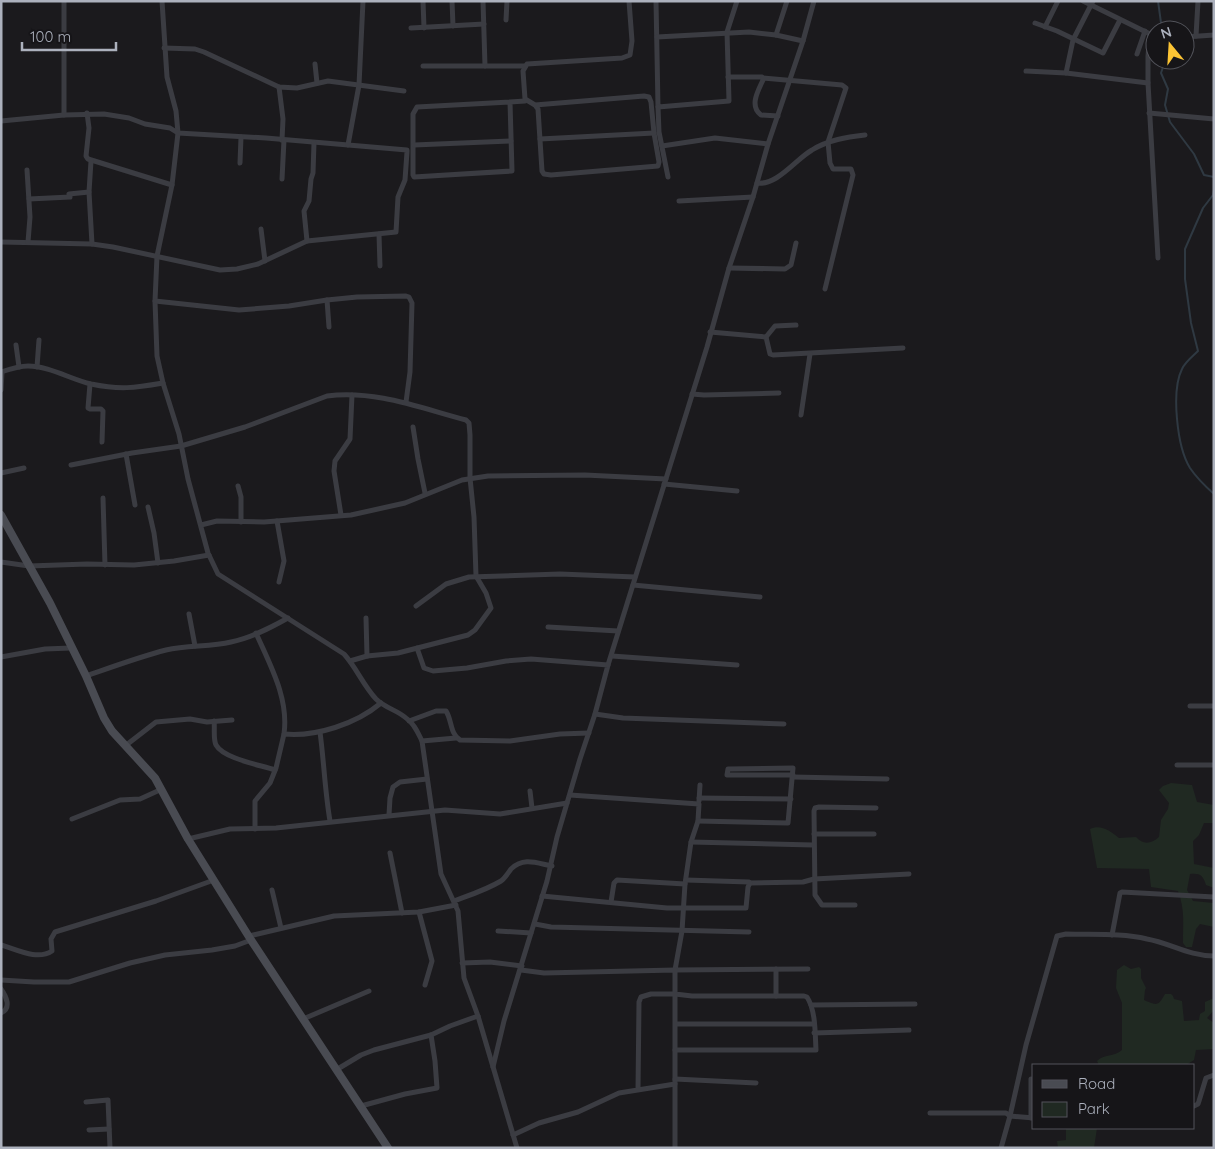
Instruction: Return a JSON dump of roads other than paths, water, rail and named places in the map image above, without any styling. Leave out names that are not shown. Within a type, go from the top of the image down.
[{"type":"main road","points":[[1,516],[50,603],[86,676],[104,718],[112,731],[155,778],[188,838],[250,938],[388,1148]]},
{"type":"street","points":[[64,1],[64,115]]},
{"type":"street","points":[[162,1],[164,48],[176,111],[178,133],[172,185],[157,256],[155,301],[158,356],[163,383],[179,434],[188,480],[209,555],[218,574],[332,646],[350,661],[362,680],[381,703],[406,718],[415,728],[422,741],[441,874],[458,911],[464,978],[478,1016],[517,1148]]},
{"type":"street","points":[[348,145],[359,85],[364,1]]},
{"type":"street","points":[[423,1],[424,28]]},
{"type":"street","points":[[452,1],[453,26]]},
{"type":"street","points":[[483,1],[485,66]]},
{"type":"street","points":[[506,20],[507,1]]},
{"type":"street","points":[[422,66],[525,66],[530,63],[622,58],[630,55],[632,40],[629,1]]},
{"type":"street","points":[[656,1],[658,107],[662,146],[668,177]]},
{"type":"street","points":[[658,107],[726,102],[730,99],[727,32],[736,1]]},
{"type":"street","points":[[776,35],[787,1]]},
{"type":"street","points":[[493,1068],[504,1021],[552,866],[567,802],[595,714],[618,631],[729,268],[753,197],[788,80],[803,41],[814,1]]},
{"type":"street","points":[[1045,27],[1058,1]]},
{"type":"street","points":[[1083,1],[1092,3],[1120,20],[1145,31],[1137,54]]},
{"type":"street","points":[[1198,1],[1196,36],[1214,35]]},
{"type":"street","points":[[1066,73],[1073,40],[1092,3]]},
{"type":"street","points":[[1034,23],[1103,53],[1120,20]]},
{"type":"street","points":[[411,28],[484,24]]},
{"type":"street","points":[[657,37],[727,32],[776,35],[803,41]]},
{"type":"street","points":[[164,48],[195,49],[204,52],[279,87],[297,88],[328,82],[404,91]]},
{"type":"street","points":[[315,64],[317,83]]},
{"type":"street","points":[[525,66],[523,71],[525,101]]},
{"type":"street","points":[[1148,70],[1158,258]]},
{"type":"street","points":[[1026,71],[1066,73],[1148,83]]},
{"type":"street","points":[[728,77],[759,76],[763,78],[842,85],[845,87],[846,91],[828,142],[831,167],[833,169],[851,169],[853,175],[825,289]]},
{"type":"street","points":[[763,78],[755,102],[756,110],[761,115],[778,116]]},
{"type":"street","points":[[279,87],[283,120],[282,179]]},
{"type":"street","points":[[510,102],[512,171],[414,177],[412,173],[414,145],[413,114],[417,107],[525,101],[535,105],[649,97],[659,162],[658,166],[544,174],[542,171],[538,111],[535,105]]},
{"type":"street","points":[[87,113],[89,128],[86,156],[91,161],[172,185]]},
{"type":"street","points":[[1,121],[87,113],[104,114],[170,128],[178,133],[407,150],[405,180],[398,197],[396,232],[306,241],[265,261],[243,268],[220,270],[114,246],[1,242]]},
{"type":"street","points":[[1150,113],[1214,119]]},
{"type":"street","points":[[540,139],[654,133]]},
{"type":"street","points":[[757,183],[764,184],[774,180],[811,150],[828,142],[865,134]]},
{"type":"street","points":[[240,164],[241,137]]},
{"type":"street","points":[[662,146],[715,138],[768,144]]},
{"type":"street","points":[[414,145],[511,141]]},
{"type":"street","points":[[306,241],[304,211],[309,201],[311,179],[314,172],[314,143]]},
{"type":"street","points":[[91,161],[89,192],[92,244]]},
{"type":"street","points":[[27,170],[29,199],[28,242]]},
{"type":"street","points":[[29,199],[70,197],[69,194],[89,192]]},
{"type":"street","points":[[679,201],[753,197]]},
{"type":"street","points":[[260,229],[265,261]]},
{"type":"street","points":[[379,234],[380,266]]},
{"type":"street","points":[[729,268],[785,268],[790,264],[796,243]]},
{"type":"street","points":[[155,301],[239,310],[289,306],[327,300],[406,296],[412,303],[410,337],[412,347],[406,402]]},
{"type":"street","points":[[327,300],[329,327]]},
{"type":"street","points":[[766,337],[775,326],[796,325]]},
{"type":"street","points":[[710,332],[766,337]]},
{"type":"street","points":[[766,337],[771,355],[903,348]]},
{"type":"street","points":[[37,367],[39,340]]},
{"type":"street","points":[[16,345],[19,367]]},
{"type":"street","points":[[801,415],[810,354]]},
{"type":"street","points":[[1,390],[2,372],[19,367],[37,367],[90,384],[121,389],[134,389],[163,383]]},
{"type":"street","points":[[90,384],[88,408],[90,410],[100,409],[103,411],[102,442]]},
{"type":"street","points":[[692,394],[779,393]]},
{"type":"street","points":[[341,515],[334,471],[335,461],[350,439],[352,395]]},
{"type":"street","points":[[71,465],[181,446],[245,426],[327,396],[372,396],[406,402],[440,414],[466,420],[468,422],[476,576],[491,608],[475,630],[468,635],[398,653],[367,656],[350,661]]},
{"type":"street","points":[[414,427],[425,493]]},
{"type":"street","points":[[126,454],[135,505]]},
{"type":"street","points":[[1,473],[24,468]]},
{"type":"street","points":[[201,525],[217,521],[277,521],[351,515],[405,503],[425,493],[470,478],[528,474],[614,476],[737,491]]},
{"type":"street","points":[[238,486],[241,497],[241,522]]},
{"type":"street","points":[[103,498],[105,564]]},
{"type":"street","points":[[148,507],[158,563]]},
{"type":"street","points":[[277,521],[284,561],[279,582]]},
{"type":"street","points":[[1,562],[29,566],[134,565],[209,555]]},
{"type":"street","points":[[416,606],[446,584],[458,579],[476,576],[560,574],[635,577]]},
{"type":"street","points":[[632,585],[760,597]]},
{"type":"street","points":[[189,614],[195,646]]},
{"type":"street","points":[[86,676],[166,650],[230,643],[256,634],[288,618]]},
{"type":"street","points":[[366,618],[367,656]]},
{"type":"street","points":[[548,627],[618,631]]},
{"type":"street","points":[[255,829],[255,800],[270,783],[275,770],[284,734],[285,716],[281,691],[256,634]]},
{"type":"street","points":[[1,657],[45,649],[71,648]]},
{"type":"street","points":[[417,648],[424,668],[433,671],[531,659],[608,665]]},
{"type":"street","points":[[612,656],[737,665]]},
{"type":"street","points":[[284,734],[320,732],[356,719],[373,710],[381,703]]},
{"type":"street","points":[[1190,706],[1214,706]]},
{"type":"street","points":[[409,721],[436,711],[446,711],[456,738]]},
{"type":"street","points":[[595,714],[623,718],[784,724]]},
{"type":"street","points":[[125,746],[156,722],[190,719],[232,720]]},
{"type":"street","points":[[214,721],[215,744],[219,748],[228,754],[275,770]]},
{"type":"street","points":[[320,732],[330,821]]},
{"type":"street","points":[[422,741],[456,738],[460,740],[510,741],[560,734],[589,733]]},
{"type":"street","points":[[1177,766],[1214,765]]},
{"type":"street","points":[[698,821],[788,823],[791,799],[793,776],[793,768],[728,769],[727,775],[793,776],[887,779]]},
{"type":"street","points":[[389,815],[393,787],[400,782],[427,779]]},
{"type":"street","points":[[675,1148],[675,970],[682,931],[683,907],[692,842],[698,821],[700,785]]},
{"type":"street","points":[[72,818],[120,800],[140,799],[162,789]]},
{"type":"street","points":[[530,791],[532,808]]},
{"type":"street","points":[[570,795],[698,804]]},
{"type":"street","points":[[699,798],[791,799]]},
{"type":"street","points":[[188,838],[230,829],[276,828],[445,810],[500,814],[567,802]]},
{"type":"street","points":[[855,905],[822,905],[815,895],[814,811],[817,807],[876,808]]},
{"type":"street","points":[[814,834],[874,834]]},
{"type":"street","points":[[692,842],[813,845]]},
{"type":"street","points":[[390,853],[402,913]]},
{"type":"street","points":[[1,980],[69,982],[130,963],[165,955],[235,946],[250,938],[281,928],[334,916],[419,912],[455,903],[478,892],[502,880],[515,866],[521,863],[528,861],[552,866]]},
{"type":"street","points":[[611,902],[614,883],[617,880],[747,881],[750,883],[802,882],[814,879],[909,874]]},
{"type":"street","points":[[1,944],[30,954],[48,954],[52,951],[51,939],[55,932],[156,901],[214,880]]},
{"type":"street","points":[[542,896],[667,908],[746,908],[750,883]]},
{"type":"street","points":[[272,890],[281,928]]},
{"type":"street","points":[[1112,936],[1120,893],[1122,892],[1214,897]]},
{"type":"street","points":[[419,912],[432,961],[425,985]]},
{"type":"street","points":[[535,924],[551,927],[749,932]]},
{"type":"street","points":[[498,931],[531,933]]},
{"type":"street","points":[[1001,1148],[1026,1046],[1056,938],[1066,934],[1148,939],[1201,956],[1214,956]]},
{"type":"street","points":[[462,963],[490,962],[544,973],[808,969]]},
{"type":"street","points":[[776,970],[776,996]]},
{"type":"street","points":[[1,989],[8,1006],[6,1010],[1,1012]]},
{"type":"street","points":[[303,1019],[369,991]]},
{"type":"street","points":[[638,1090],[640,997],[651,994],[807,997],[811,1005],[816,1050],[675,1050]]},
{"type":"street","points":[[811,1005],[915,1004]]},
{"type":"street","points":[[336,1070],[361,1055],[374,1050],[431,1035],[478,1016]]},
{"type":"street","points":[[676,1024],[814,1024]]},
{"type":"street","points":[[814,1033],[909,1030]]},
{"type":"street","points":[[361,1106],[405,1094],[437,1088],[436,1060],[431,1035]]},
{"type":"street","points":[[1195,1106],[1198,1104],[1206,1078],[1214,1075]]},
{"type":"street","points":[[1031,1079],[1032,1098]]},
{"type":"street","points":[[513,1135],[539,1123],[578,1112],[619,1093],[675,1082],[756,1083]]},
{"type":"street","points":[[86,1102],[108,1100],[110,1148]]},
{"type":"street","points":[[930,1113],[1006,1113],[1010,1116],[1032,1118]]},
{"type":"street","points":[[89,1130],[109,1129]]},
{"type":"waterway","points":[[1158,1],[1161,20]]},
{"type":"waterway","points":[[1162,70],[1161,73],[1168,89],[1165,105],[1170,122],[1194,154],[1204,175],[1214,177]]},
{"type":"waterway","points":[[1214,190],[1213,195],[1203,208],[1185,249],[1185,279],[1191,323],[1198,351],[1182,369],[1176,404],[1179,433],[1185,459],[1195,475],[1214,494]]}]
